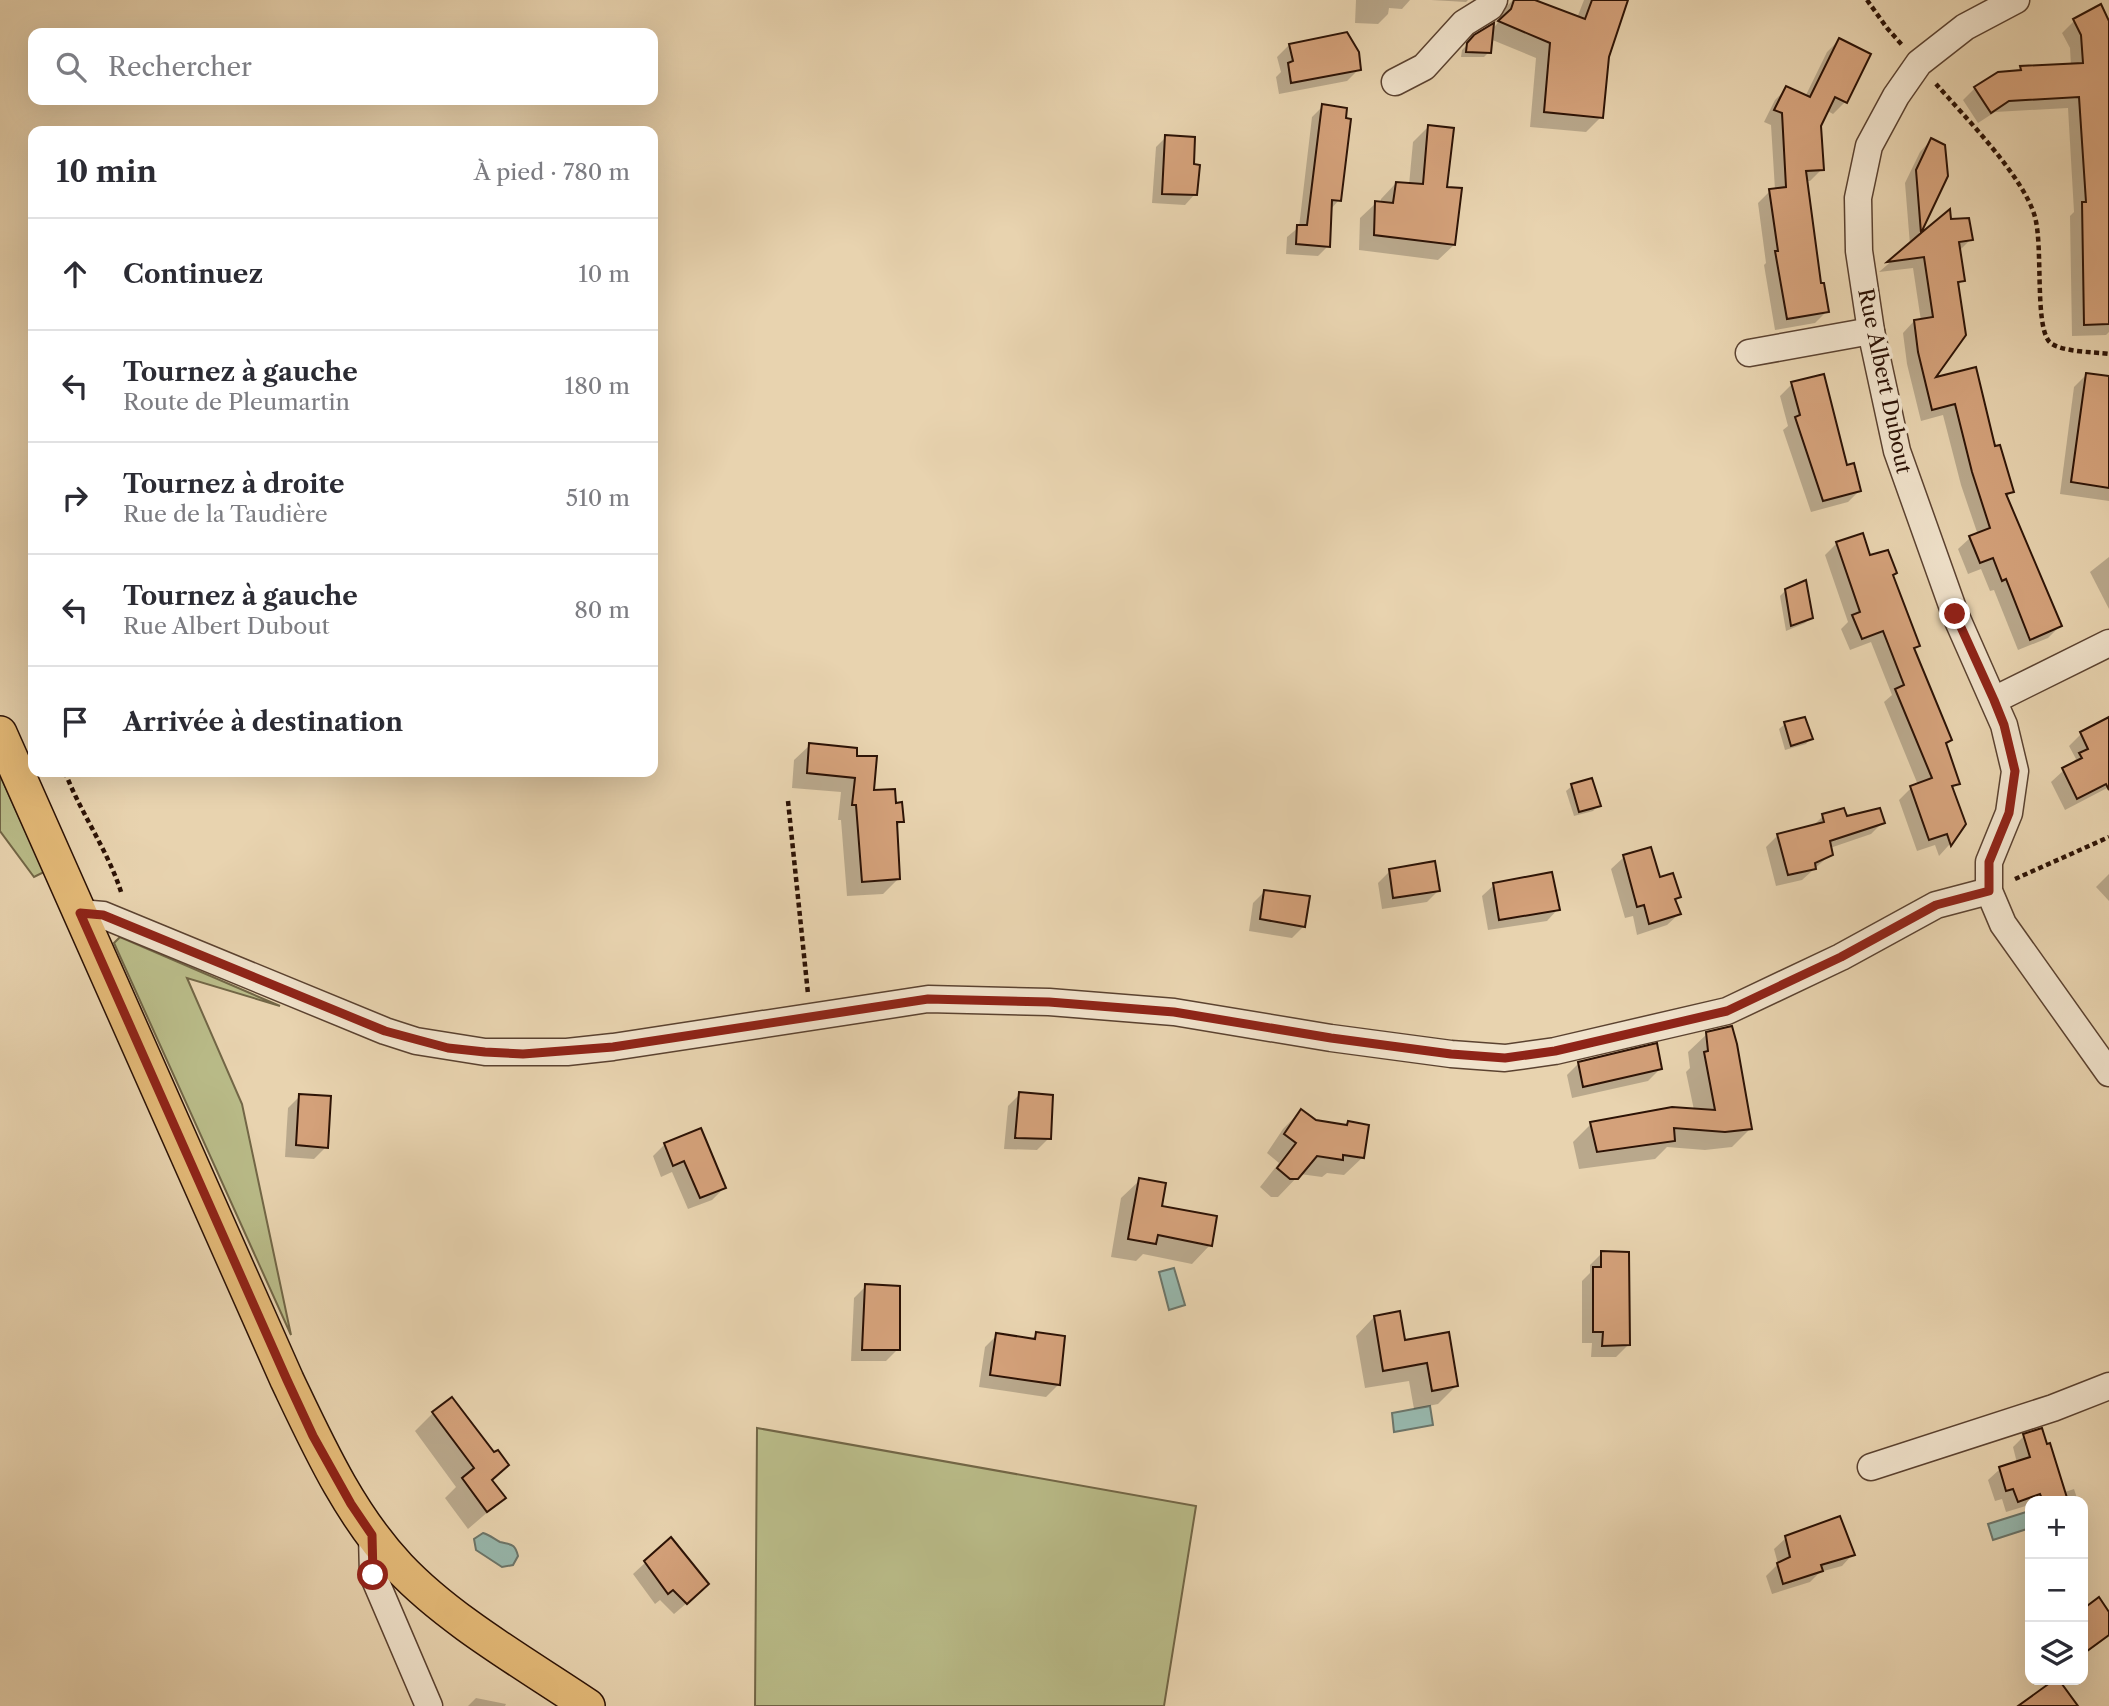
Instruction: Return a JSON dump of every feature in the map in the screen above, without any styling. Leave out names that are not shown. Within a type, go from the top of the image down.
[{"type":"main road","points":[[0,733],[287,1380],[313,1436],[351,1504],[399,1567],[443,1606],[588,1706]]},
{"type":"street","points":[[1395,82],[1424,67],[1464,23],[1490,7],[1494,0]]},
{"type":"street","name":"Rue Albert Dubout","points":[[1989,891],[1989,862],[2009,813],[2015,771],[2004,725],[1955,614],[1897,452],[1871,331],[1859,251],[1858,198],[1869,146],[1896,96],[1919,63],[1965,27],[2016,0]]},
{"type":"street","points":[[1749,353],[1871,331]]},
{"type":"street","points":[[1994,700],[2109,643]]},
{"type":"street","points":[[80,913],[103,915],[385,1031],[448,1048],[523,1054],[567,1052],[678,1038],[928,999],[1049,1002],[1174,1012],[1331,1038],[1451,1054],[1505,1058],[1555,1051],[1727,1011],[1841,957],[1936,905],[1989,891],[2003,924],[2109,1073]]},
{"type":"street","points":[[1871,1467],[2053,1408],[2109,1386]]},
{"type":"street","points":[[372,1535],[373,1575],[429,1706]]},
{"type":"path","points":[[1867,0],[1887,28],[2011,172],[2025,192],[2035,216],[2040,244],[2043,328],[2049,342],[2059,348],[2109,354]]},
{"type":"path","points":[[67,777],[77,803],[117,879],[131,926]]},
{"type":"path","points":[[788,800],[810,1016]]},
{"type":"path","points":[[1989,891],[2109,837]]},
{"type":"green space","points":[[0,775],[44,872],[34,877],[0,831]]},
{"type":"green space","points":[[120,937],[280,1006],[187,978],[242,1104],[291,1335],[114,943]]},
{"type":"green space","points":[[757,1428],[1196,1506],[1164,1706],[755,1706]]},
{"type":"water","points":[[1174,1268],[1185,1305],[1169,1310],[1159,1272]]},
{"type":"water","points":[[1430,1406],[1433,1425],[1394,1432],[1392,1413]]},
{"type":"water","points":[[2025,1512],[2025,1530],[1993,1540],[1988,1524]]},
{"type":"water","points":[[483,1533],[514,1547],[518,1556],[513,1565],[502,1567],[476,1550],[474,1539]]},
{"type":"building","points":[[1514,0],[1535,0],[1585,19],[1592,0],[1628,0],[1609,57],[1603,118],[1544,112],[1550,43],[1498,21],[1511,9]]},
{"type":"building","points":[[2101,4],[2109,21],[2109,324],[2084,325],[2082,202],[2086,202],[2079,97],[2009,101],[1991,113],[1974,87],[1998,72],[2021,70],[2020,66],[2083,63],[2081,35],[2073,19]]},
{"type":"building","points":[[1494,23],[1491,53],[1466,52],[1467,43],[1474,35]]},
{"type":"building","points":[[1347,32],[1359,52],[1361,70],[1291,83],[1288,63],[1293,61],[1289,44]]},
{"type":"building","points":[[1839,38],[1871,54],[1847,103],[1835,97],[1821,126],[1824,170],[1806,171],[1821,283],[1824,283],[1829,312],[1787,319],[1775,251],[1778,251],[1769,189],[1786,187],[1782,113],[1774,110],[1786,86],[1810,97]]},
{"type":"building","points":[[1322,104],[1347,108],[1346,118],[1351,119],[1341,201],[1332,200],[1330,247],[1296,244],[1297,225],[1307,225]]},
{"type":"building","points":[[1428,125],[1454,128],[1447,187],[1462,188],[1455,245],[1374,235],[1375,201],[1393,203],[1396,182],[1423,184]]},
{"type":"building","points":[[1165,135],[1195,137],[1194,164],[1200,165],[1197,195],[1162,194]]},
{"type":"building","points":[[1931,138],[1945,145],[1948,176],[1921,233],[1916,170]]},
{"type":"building","points":[[1950,209],[1951,219],[1969,218],[1973,240],[1959,242],[1965,281],[1958,282],[1966,335],[1936,377],[1976,367],[1995,446],[2000,445],[2014,492],[2006,494],[2062,626],[2030,640],[2006,579],[2002,581],[1993,558],[1980,563],[1969,536],[1990,528],[1972,472],[1955,404],[1932,410],[1918,352],[1914,320],[1933,317],[1924,257],[1887,262]]},
{"type":"building","points":[[2086,373],[2109,376],[2109,488],[2071,482]]},
{"type":"building","points":[[1824,374],[1847,465],[1854,463],[1861,491],[1823,501],[1795,417],[1800,415],[1791,382]]},
{"type":"building","points":[[1863,533],[1870,555],[1888,550],[1897,573],[1893,575],[1920,646],[1914,648],[1952,740],[1946,743],[1960,784],[1952,786],[1966,824],[1951,846],[1947,834],[1929,840],[1910,786],[1932,778],[1895,689],[1904,685],[1883,631],[1862,639],[1852,615],[1860,612],[1836,542]]},
{"type":"building","points":[[1806,580],[1813,618],[1791,626],[1785,589]]},
{"type":"building","points":[[1805,717],[1813,739],[1791,746],[1784,722]]},
{"type":"building","points":[[2109,717],[2109,790],[2106,784],[2077,799],[2062,768],[2082,758],[2079,753],[2088,749],[2080,732]]},
{"type":"building","points":[[809,743],[857,748],[857,756],[877,756],[874,790],[895,789],[896,803],[902,802],[904,822],[897,822],[900,879],[862,882],[856,805],[852,805],[855,778],[807,773]]},
{"type":"building","points":[[1592,778],[1601,806],[1579,812],[1571,784]]},
{"type":"building","points":[[1844,808],[1847,816],[1880,808],[1885,823],[1830,841],[1833,855],[1815,863],[1816,869],[1788,875],[1777,834],[1824,822],[1822,814]]},
{"type":"building","points":[[1651,847],[1660,877],[1673,873],[1681,897],[1675,899],[1681,914],[1649,924],[1644,905],[1637,907],[1623,855]]},
{"type":"building","points":[[1435,861],[1440,891],[1393,898],[1389,869]]},
{"type":"building","points":[[1552,872],[1560,910],[1499,920],[1493,883]]},
{"type":"building","points":[[1264,890],[1310,896],[1305,927],[1260,919]]},
{"type":"building","points":[[1732,1026],[1752,1129],[1725,1132],[1674,1128],[1675,1141],[1597,1152],[1590,1122],[1672,1107],[1715,1110],[1704,1052],[1708,1051],[1706,1032]]},
{"type":"building","points":[[1657,1043],[1662,1069],[1583,1087],[1578,1062]]},
{"type":"building","points":[[1019,1092],[1053,1095],[1051,1139],[1015,1138]]},
{"type":"building","points":[[299,1094],[331,1096],[328,1148],[296,1145]]},
{"type":"building","points":[[1301,1109],[1316,1120],[1369,1125],[1364,1158],[1343,1155],[1343,1160],[1317,1156],[1298,1179],[1290,1179],[1277,1168],[1296,1143],[1284,1134]]},
{"type":"building","points":[[701,1128],[726,1188],[700,1198],[684,1161],[673,1166],[664,1143]]},
{"type":"building","points":[[1139,1178],[1166,1183],[1162,1206],[1217,1216],[1212,1246],[1158,1235],[1156,1244],[1128,1239]]},
{"type":"building","points":[[1601,1251],[1629,1252],[1630,1345],[1602,1346],[1603,1332],[1593,1332],[1593,1267],[1601,1267]]},
{"type":"building","points":[[865,1284],[900,1286],[900,1350],[862,1350]]},
{"type":"building","points":[[1400,1311],[1405,1340],[1449,1332],[1458,1386],[1432,1391],[1427,1363],[1383,1371],[1374,1316]]},
{"type":"building","points":[[1036,1332],[1065,1336],[1060,1385],[990,1375],[996,1333],[1035,1339]]},
{"type":"building","points":[[452,1397],[494,1452],[498,1450],[509,1465],[492,1480],[506,1498],[487,1512],[462,1478],[474,1468],[432,1412]]},
{"type":"building","points":[[2042,1428],[2047,1444],[2050,1443],[2066,1496],[2040,1494],[2025,1496],[2025,1499],[2018,1502],[2013,1489],[2006,1491],[1999,1467],[2030,1457],[2023,1434]]},
{"type":"building","points":[[1840,1516],[1855,1555],[1821,1565],[1823,1571],[1783,1584],[1777,1563],[1790,1557],[1785,1536]]},
{"type":"building","points":[[671,1537],[709,1584],[687,1604],[673,1590],[668,1594],[644,1561]]},
{"type":"building","points":[[2099,1597],[2109,1612],[2109,1635],[2088,1650],[2088,1622],[2088,1605]]},
{"type":"building","points":[[2047,1685],[2063,1685],[2078,1706],[2018,1706]]},
{"type":"route","points":[[373,1575],[372,1535],[351,1504],[313,1436],[80,913],[103,915],[385,1031],[448,1048],[485,1052],[523,1054],[613,1047],[928,999],[1049,1002],[1174,1012],[1331,1038],[1451,1054],[1505,1058],[1555,1051],[1727,1011],[1841,957],[1936,905],[1989,891],[1989,862],[2009,813],[2015,771],[2004,725],[1955,614]]}]
